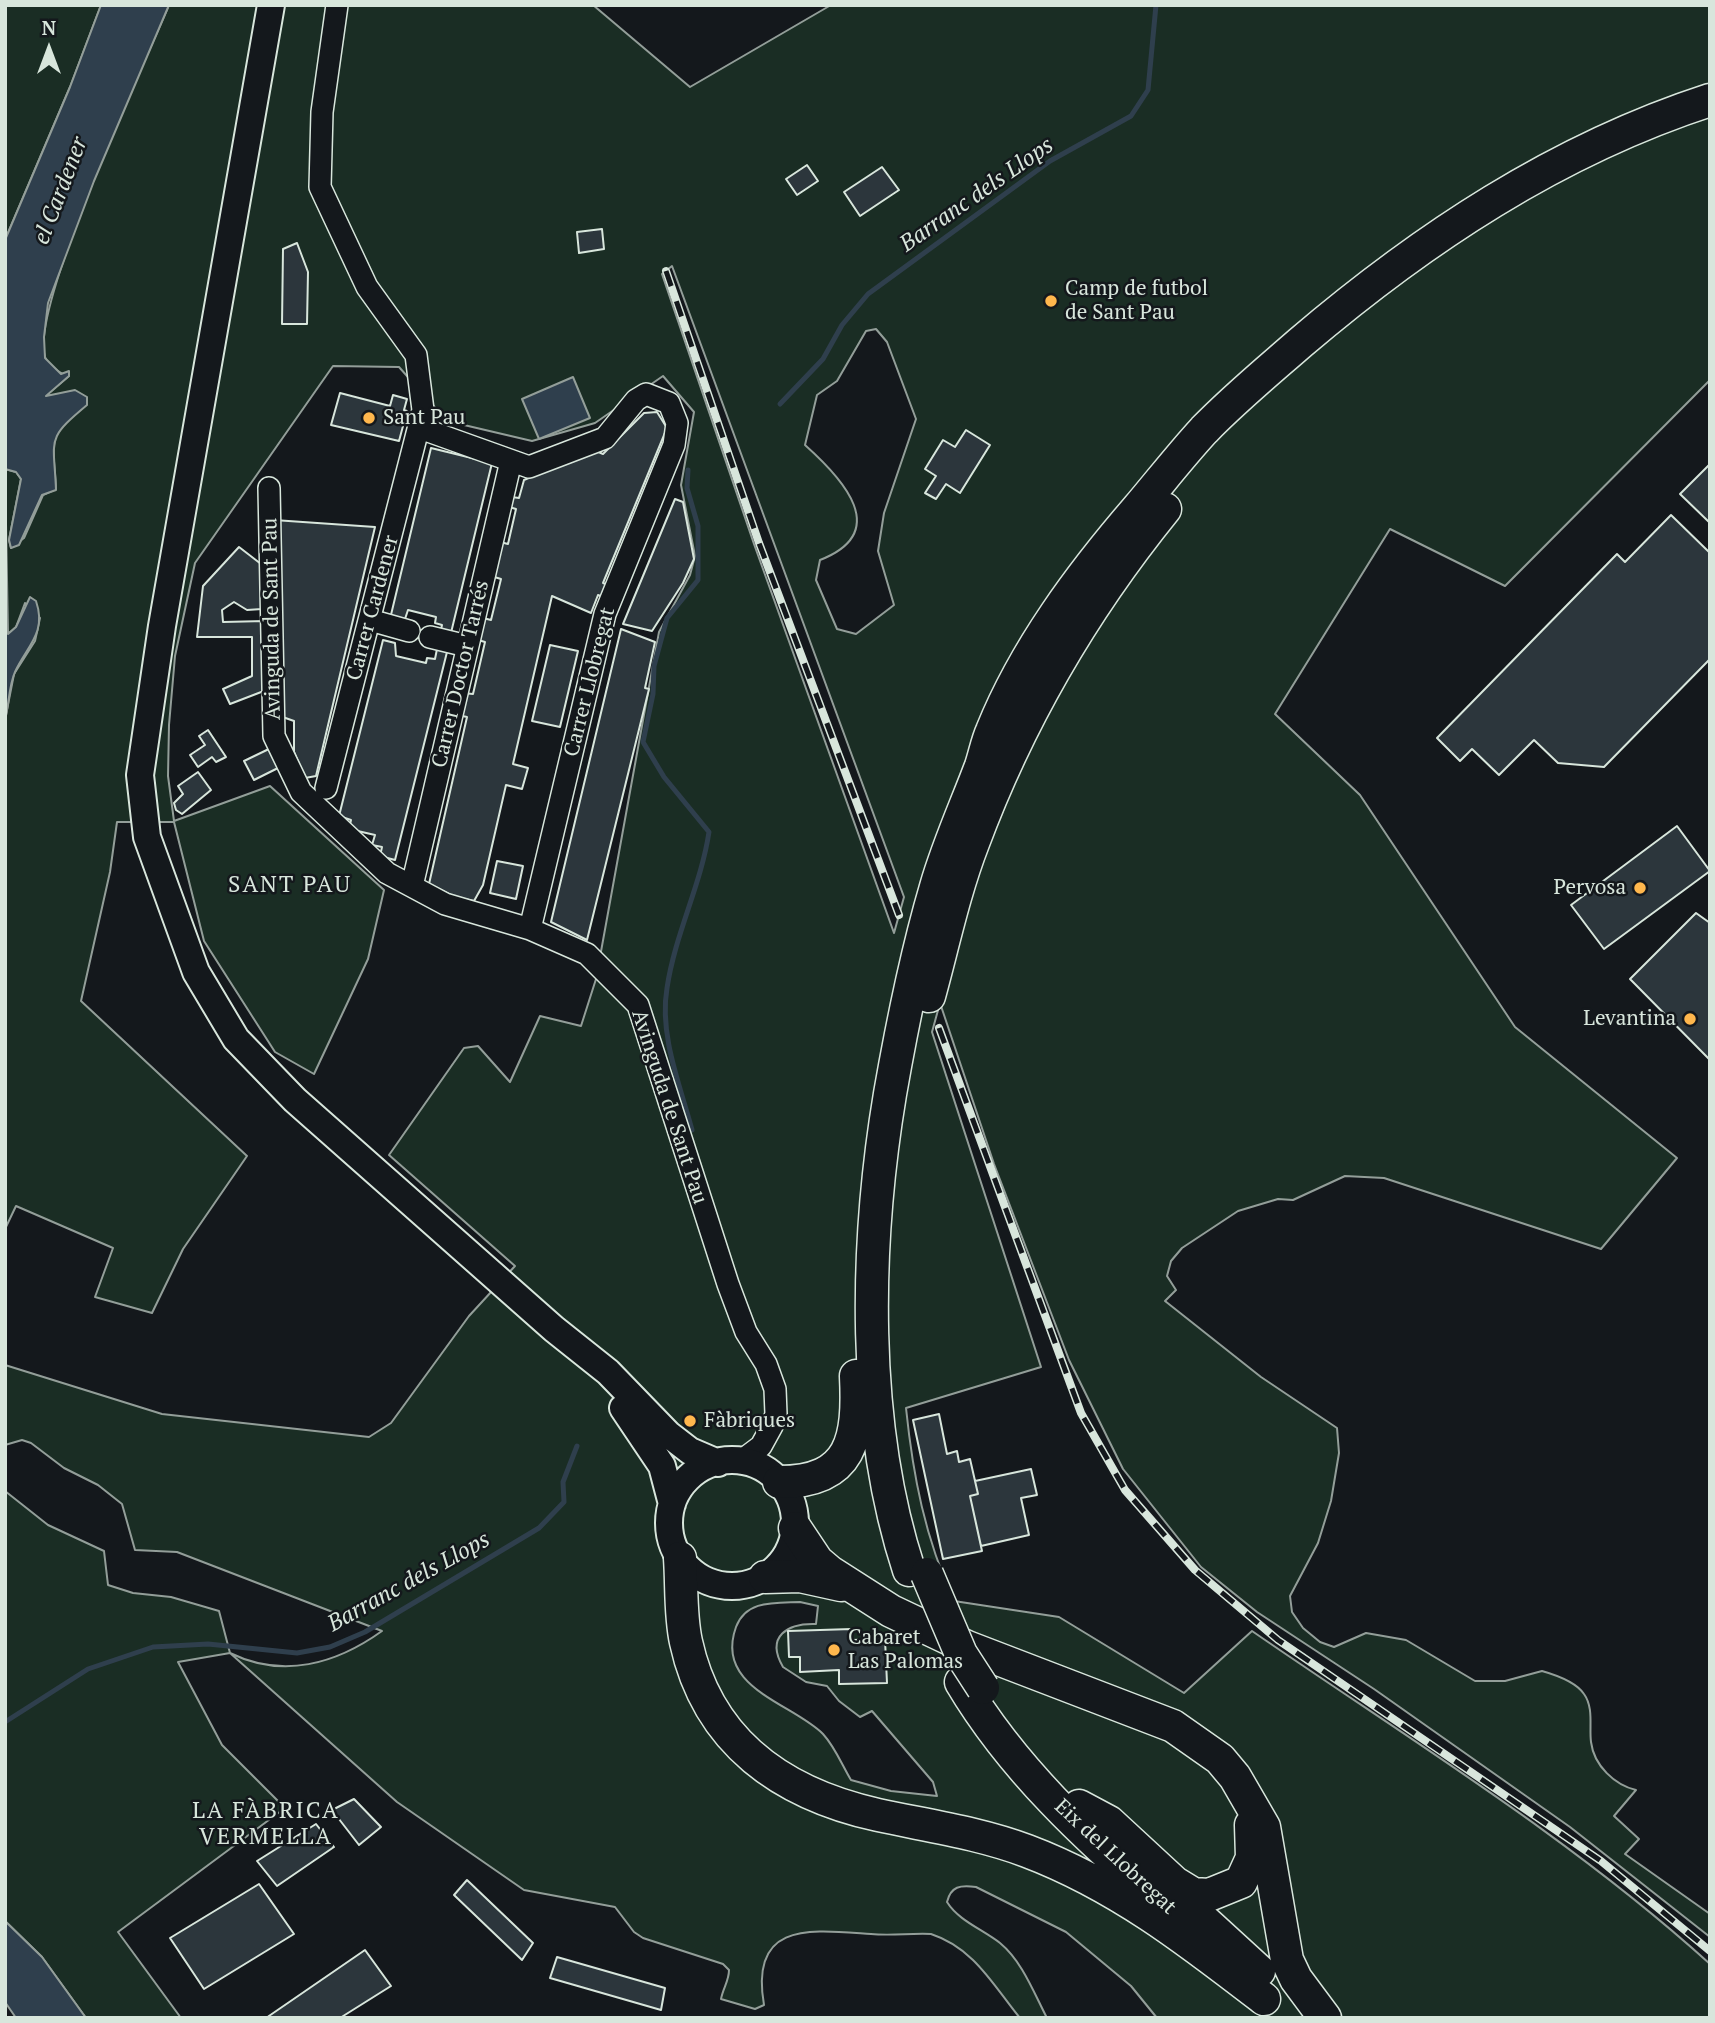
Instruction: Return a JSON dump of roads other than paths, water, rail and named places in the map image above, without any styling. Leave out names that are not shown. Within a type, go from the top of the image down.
[{"type":"highway","points":[[752,1464],[807,1480],[827,1474],[841,1463],[852,1440],[857,1419],[856,1240],[863,1158],[878,1062],[915,911],[959,793],[1021,671],[1099,554],[1206,429],[1268,371],[1375,281],[1490,202],[1577,152],[1710,100]]},
{"type":"highway","points":[[972,1685],[926,1616],[913,1528],[896,1442],[887,1277],[901,1130],[916,1044],[972,844],[1029,716],[1086,617],[1147,531],[1199,466],[1276,386],[1345,324],[1499,216],[1633,146],[1710,118]]},
{"type":"highway","points":[[918,1572],[890,1499],[879,1427],[874,1331],[878,1188],[891,1087],[922,935],[950,841],[991,732]]},
{"type":"highway","points":[[795,1528],[817,1561],[849,1587],[967,1647],[1173,1726],[1220,1759],[1246,1796],[1268,1837],[1287,1960],[1296,1979],[1325,2018]]},
{"type":"highway","points":[[680,1558],[685,1637],[702,1688],[733,1738],[769,1771],[794,1787],[830,1802],[997,1840],[1068,1867],[1168,1925],[1275,2008]]},
{"type":"highway","points":[[765,1577],[800,1576],[849,1587]]},
{"type":"highway","name":"Eix del Llobregat","points":[[972,1685],[983,1717],[1032,1779],[1135,1880],[1236,1967],[1275,2008]]},
{"type":"highway","name":"Eix del Llobregat","points":[[972,1685],[1079,1806],[1308,2018]]},
{"type":"highway","points":[[1079,1806],[1109,1822],[1175,1883],[1193,1894],[1209,1895],[1241,1882],[1249,1869],[1252,1836],[1246,1796]]},
{"type":"main road","points":[[271,5],[160,640],[140,775],[147,837],[196,972],[236,1039],[295,1100],[608,1372],[668,1434],[690,1451],[752,1464],[792,1503],[795,1528],[786,1556],[765,1577],[747,1584],[724,1585],[699,1576],[680,1558],[670,1532],[673,1504],[662,1466],[652,1448],[575,1346]]},
{"type":"main road","points":[[673,1504],[690,1477],[752,1464]]},
{"type":"street","name":"Carrer Cardener","points":[[326,788],[423,411],[416,355],[367,286],[320,187],[322,112],[337,5]]},
{"type":"street","name":"Carrer Llobregat","points":[[511,461],[529,467],[605,438],[636,400],[646,394],[669,403],[677,423],[674,445],[605,614],[530,929]]},
{"type":"street","points":[[419,428],[511,461]]},
{"type":"street","name":"Carrer Doctor Tarrés","points":[[412,886],[511,461]]},
{"type":"street","name":"Avinguda de Sant Pau","points":[[269,488],[274,736],[301,792],[387,873],[445,904],[530,929],[587,954],[638,1005],[728,1284],[746,1332],[766,1364],[775,1389],[776,1415],[752,1464]]},
{"type":"street","points":[[370,620],[409,631],[410,639],[416,644],[425,643],[430,637],[467,646]]},
{"type":"water","name":"el Cardener","points":[[101,5],[169,5],[94,181],[48,303],[44,337],[45,358],[61,374],[69,371],[69,376],[46,396],[75,390],[87,397],[87,405],[64,426],[55,441],[56,490],[42,495],[19,545],[11,548],[9,540],[21,479],[16,472],[5,469],[5,240],[70,87]]},
{"type":"water","points":[[573,377],[590,418],[539,439],[522,399]]},
{"type":"water","points":[[30,597],[36,601],[39,622],[34,639],[13,677],[5,720],[5,624],[8,634],[16,627]]},
{"type":"water","points":[[5,1921],[42,1957],[86,2018],[16,2018],[5,2002]]},
{"type":"waterway","name":"Barranc dels Llops","points":[[780,404],[823,359],[842,325],[868,294],[1050,161],[1131,116],[1148,90],[1156,5]]},
{"type":"waterway","name":"Barranc dels Llops","points":[[688,470],[687,488],[698,526],[698,580],[667,618],[654,666],[653,694],[643,742],[664,777],[709,832],[671,968],[665,1006],[668,1042],[692,1130]]},
{"type":"waterway","name":"Barranc dels Llops","points":[[5,1722],[88,1669],[153,1647],[208,1644],[297,1653],[330,1647],[365,1632],[539,1528],[564,1502],[563,1482],[577,1446]]},
{"type":"railway","points":[[666,271],[759,543],[899,915]]},
{"type":"railway","points":[[939,1028],[1081,1413],[1125,1490],[1195,1570],[1278,1640],[1601,1861],[1710,1951]]},
{"type":"place","name":"Camp de futbol de Sant Pau","points":[[1051,301]]},
{"type":"place","name":"Sant Pau","points":[[369,418]]},
{"type":"place","name":"Pervosa","points":[[1640,888]]},
{"type":"place","name":"Levantina","points":[[1690,1019]]},
{"type":"place","name":"Fàbriques","points":[[690,1421]]},
{"type":"place","name":"Cabaret Las Palomas","points":[[834,1650]]},
{"type":"district","name":"SANT PAU","points":[[290,885]]},
{"type":"district","name":"LA FÀBRICA VERMELLA","points":[[266,1824]]}]
